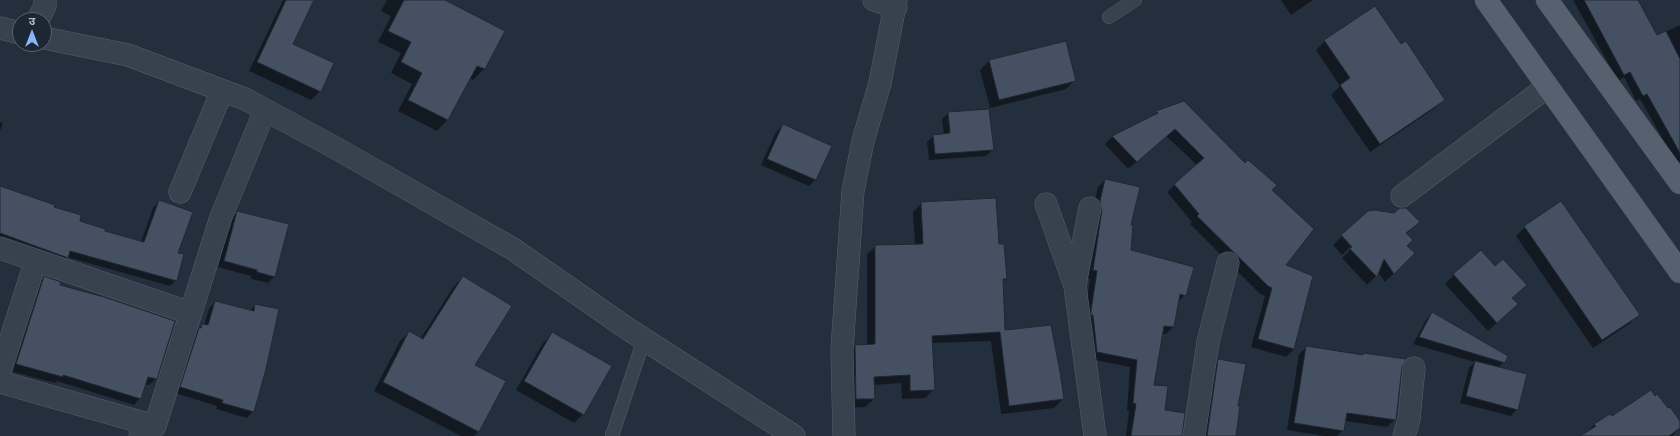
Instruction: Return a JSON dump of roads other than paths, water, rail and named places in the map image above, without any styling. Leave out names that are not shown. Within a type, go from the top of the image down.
[{"type":"main road","points":[[1486,0],[1680,272]]},
{"type":"main road","points":[[1546,0],[1680,183]]},
{"type":"street","points":[[42,12],[45,6],[45,0]]},
{"type":"street","points":[[844,436],[842,349],[853,190],[863,141],[880,83],[896,4],[874,0]]},
{"type":"street","points":[[0,28],[12,31]]},
{"type":"street","points":[[52,40],[128,55],[245,99],[513,249],[644,339],[794,436]]},
{"type":"street","points":[[1402,196],[1547,87]]},
{"type":"street","points":[[180,192],[222,91]]},
{"type":"street","points":[[0,382],[147,431],[190,313],[221,217],[265,110]]},
{"type":"street","points":[[1046,204],[1075,286],[1095,436]]},
{"type":"street","points":[[1075,286],[1090,208]]},
{"type":"street","points":[[0,248],[190,313]]},
{"type":"street","points":[[0,372],[36,260]]},
{"type":"street","points":[[1194,436],[1208,342],[1228,263]]},
{"type":"street","points":[[1404,436],[1408,419],[1414,368]]},
{"type":"lane","points":[[1109,17],[1135,0]]},
{"type":"lane","points":[[612,436],[644,339]]}]
